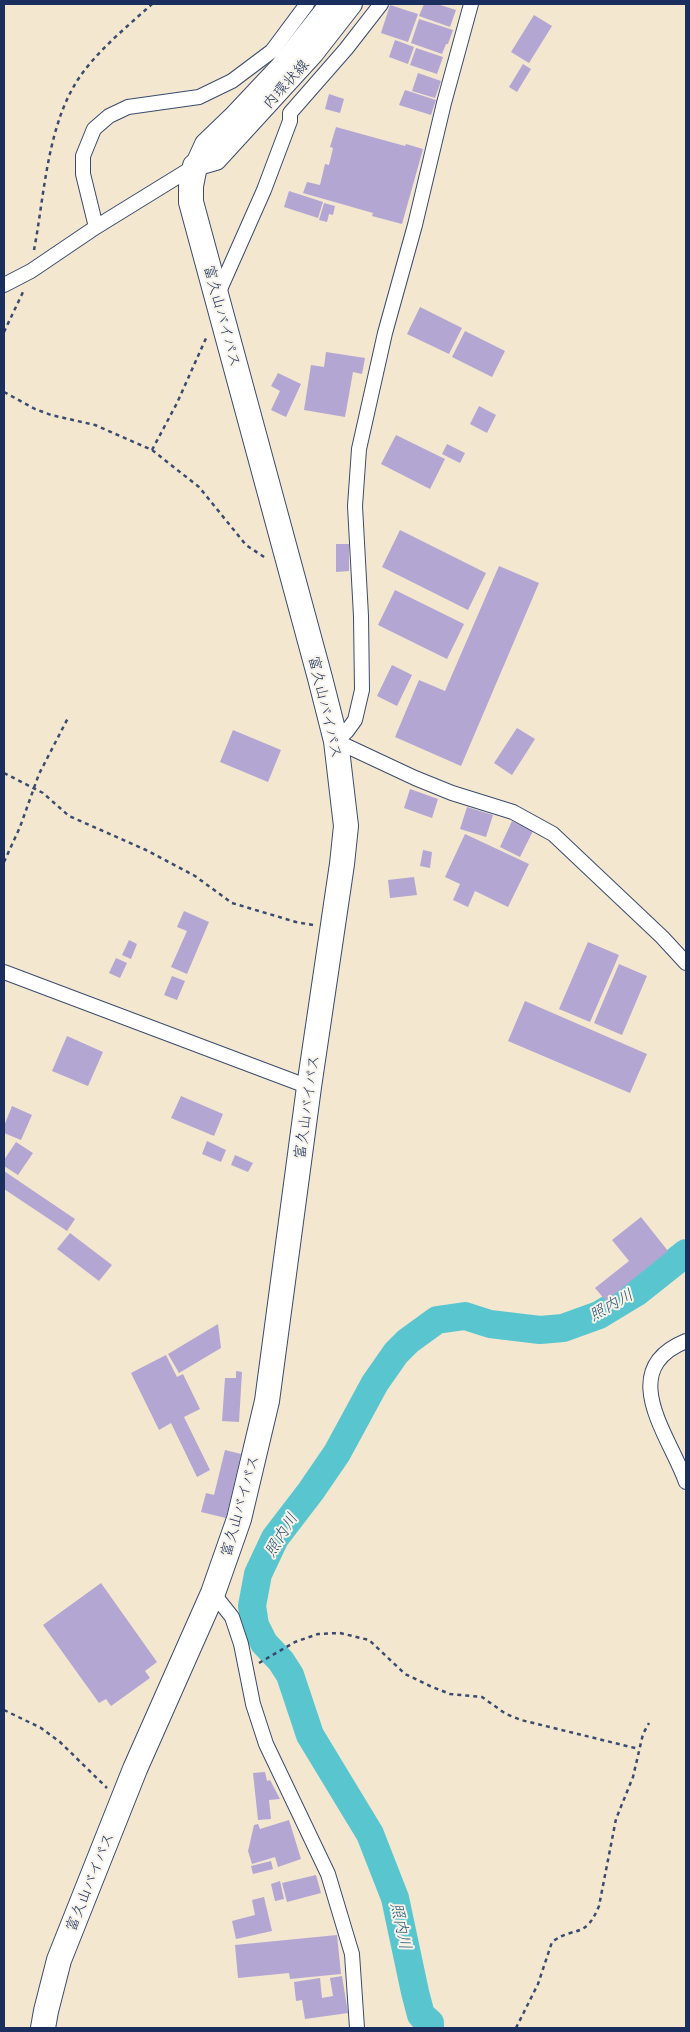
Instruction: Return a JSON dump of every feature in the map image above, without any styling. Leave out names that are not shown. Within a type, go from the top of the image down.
[{"type":"highway","name":"富久山バイパス","points":[[43,2028],[59,1960],[123,1798],[213,1593],[239,1519],[267,1401],[346,826],[336,741],[191,202],[191,186],[205,156]]},
{"type":"main road","name":"内環状線","points":[[205,156],[233,117],[281,66],[330,4]]},
{"type":"main road","name":"内環状線","points":[[205,156],[313,54],[352,4]]},
{"type":"street","points":[[96,227],[82,174],[83,156],[94,129],[109,116],[128,107],[199,97],[232,81],[272,51],[307,4]]},
{"type":"street","points":[[217,296],[264,190],[290,121],[290,113],[346,49],[380,4]]},
{"type":"street","points":[[471,4],[444,103],[415,225],[385,334],[359,449],[355,506],[361,616],[362,690],[355,720],[347,732],[336,741],[452,793],[513,812],[553,834],[686,963]]},
{"type":"street","points":[[4,285],[30,271],[205,156]]},
{"type":"street","points":[[4,972],[309,1087]]},
{"type":"street","points":[[686,1341],[670,1348],[660,1357],[654,1367],[649,1395],[686,1482]]},
{"type":"street","points":[[213,1593],[232,1616],[241,1644],[253,1704],[266,1744],[328,1874],[352,1954],[357,2028]]},
{"type":"path","points":[[4,332],[30,271],[52,143],[63,108],[83,72],[152,4]]},
{"type":"path","points":[[152,450],[177,404],[208,333]]},
{"type":"path","points":[[4,392],[51,415],[95,425],[152,450],[199,487],[246,545],[270,561],[279,565],[290,565]]},
{"type":"path","points":[[4,862],[20,827],[39,774],[68,718]]},
{"type":"path","points":[[4,773],[34,788],[69,816],[146,850],[196,876],[232,903],[296,922],[333,928]]},
{"type":"path","points":[[256,1665],[295,1642],[318,1634],[340,1633],[369,1640],[405,1674],[450,1694],[482,1697],[506,1714],[521,1720],[639,1750]]},
{"type":"path","points":[[4,1710],[40,1728],[60,1742],[102,1784],[123,1798]]},
{"type":"path","points":[[516,2028],[538,1984],[552,1942],[565,1934],[580,1932],[587,1926],[599,1906],[616,1819],[633,1777],[639,1750],[649,1723]]},
{"type":"building","points":[[424,4],[437,4],[456,10],[450,27],[419,16]]},
{"type":"building","points":[[390,5],[418,14],[408,42],[381,33]]},
{"type":"building","points":[[534,15],[552,26],[529,63],[511,52]]},
{"type":"building","points":[[419,19],[453,30],[442,54],[411,43]]},
{"type":"building","points":[[395,40],[414,47],[408,64],[389,57]]},
{"type":"building","points":[[416,48],[443,57],[437,74],[410,65]]},
{"type":"building","points":[[523,64],[531,69],[517,92],[509,87]]},
{"type":"building","points":[[418,73],[441,81],[435,98],[412,91]]},
{"type":"building","points":[[405,90],[436,100],[431,115],[399,105]]},
{"type":"building","points":[[329,94],[344,99],[340,113],[325,109]]},
{"type":"building","points":[[336,127],[405,146],[406,144],[423,149],[402,224],[372,216],[373,213],[303,193],[307,182],[320,185],[325,164],[329,165],[333,148],[330,147]]},
{"type":"building","points":[[289,191],[323,202],[318,218],[284,207]]},
{"type":"building","points":[[324,203],[335,206],[333,215],[329,214],[327,222],[319,220]]},
{"type":"building","points":[[420,307],[462,328],[449,354],[407,334]]},
{"type":"building","points":[[465,331],[505,351],[492,377],[452,357]]},
{"type":"building","points":[[326,352],[365,358],[362,374],[353,372],[345,417],[304,410],[311,365],[324,367]]},
{"type":"building","points":[[278,373],[301,384],[286,417],[271,410],[280,391],[271,386]]},
{"type":"building","points":[[479,406],[496,415],[487,433],[470,424]]},
{"type":"building","points":[[396,435],[445,459],[430,489],[381,464]]},
{"type":"building","points":[[447,444],[465,453],[460,463],[442,454]]},
{"type":"building","points":[[400,530],[486,573],[468,610],[382,567]]},
{"type":"building","points":[[336,544],[349,544],[349,571],[336,572]]},
{"type":"building","points":[[499,566],[539,583],[461,766],[395,737],[419,680],[445,691]]},
{"type":"building","points":[[395,590],[464,624],[447,659],[378,625]]},
{"type":"building","points":[[392,665],[412,675],[397,706],[377,696]]},
{"type":"building","points":[[517,728],[535,739],[512,775],[494,763]]},
{"type":"building","points":[[233,730],[281,750],[268,782],[220,762]]},
{"type":"building","points":[[410,789],[438,799],[432,818],[404,808]]},
{"type":"building","points":[[467,807],[493,815],[486,837],[460,829]]},
{"type":"building","points":[[512,821],[533,831],[520,857],[500,847]]},
{"type":"building","points":[[465,834],[529,864],[508,907],[475,891],[468,907],[453,900],[460,884],[445,877]]},
{"type":"building","points":[[423,850],[432,852],[430,868],[420,866]]},
{"type":"building","points":[[414,877],[417,895],[390,898],[388,880]]},
{"type":"building","points":[[184,911],[209,922],[187,974],[171,967],[187,931],[177,927]]},
{"type":"building","points":[[129,940],[137,944],[131,959],[122,955]]},
{"type":"building","points":[[588,942],[619,955],[590,1022],[559,1009]]},
{"type":"building","points":[[116,958],[127,963],[120,978],[109,973]]},
{"type":"building","points":[[619,964],[647,976],[622,1035],[594,1023]]},
{"type":"building","points":[[172,976],[185,981],[177,1000],[164,995]]},
{"type":"building","points":[[525,1001],[647,1054],[630,1093],[508,1041]]},
{"type":"building","points":[[67,1036],[103,1052],[88,1086],[52,1071]]},
{"type":"building","points":[[181,1096],[223,1114],[214,1136],[171,1118]]},
{"type":"building","points":[[12,1106],[32,1115],[21,1140],[4,1133],[4,1126]]},
{"type":"building","points":[[207,1141],[226,1150],[221,1162],[202,1154]]},
{"type":"building","points":[[16,1142],[33,1153],[18,1175],[4,1166],[4,1160]]},
{"type":"building","points":[[235,1155],[253,1163],[248,1172],[231,1165]]},
{"type":"building","points":[[4,1171],[75,1219],[67,1231],[4,1189]]},
{"type":"building","points":[[641,1217],[668,1251],[606,1301],[595,1288],[629,1261],[612,1240]]},
{"type":"building","points":[[70,1233],[112,1265],[99,1281],[57,1249]]},
{"type":"building","points":[[218,1324],[221,1348],[179,1373],[168,1354]]},
{"type":"building","points":[[166,1355],[177,1377],[183,1374],[200,1409],[184,1417],[210,1470],[197,1477],[171,1423],[159,1430],[131,1373]]},
{"type":"building","points":[[236,1371],[242,1372],[239,1422],[222,1421],[225,1378],[236,1378]]},
{"type":"building","points":[[225,1450],[241,1454],[226,1518],[201,1512],[206,1493],[214,1495]]},
{"type":"building","points":[[101,1583],[157,1662],[145,1671],[150,1678],[111,1706],[106,1699],[99,1703],[43,1625]]},
{"type":"building","points":[[265,1772],[267,1781],[270,1780],[280,1799],[269,1800],[271,1819],[258,1820],[253,1773]]},
{"type":"building","points":[[289,1820],[301,1859],[278,1867],[275,1857],[252,1864],[248,1851],[254,1825],[258,1824],[260,1829]]},
{"type":"building","points":[[271,1861],[273,1869],[253,1874],[251,1866]]},
{"type":"building","points":[[316,1875],[321,1893],[287,1902],[282,1883]]},
{"type":"building","points":[[280,1881],[284,1899],[275,1901],[271,1884]]},
{"type":"building","points":[[264,1897],[272,1931],[236,1939],[232,1921],[255,1915],[252,1900]]},
{"type":"building","points":[[337,1935],[341,1974],[290,1979],[289,1973],[238,1978],[235,1945]]},
{"type":"building","points":[[342,1976],[348,2013],[305,2019],[302,2000],[296,2001],[294,1982],[320,1978],[322,1998],[333,1996],[330,1978]]},
{"type":"waterway","name":"照内川","points":[[430,2028],[430,2023],[421,2015],[395,1898],[370,1834],[310,1735],[290,1675],[281,1661],[264,1643],[255,1625],[252,1606],[258,1574],[275,1538],[337,1453],[375,1383],[396,1353],[408,1341],[437,1320],[465,1316],[490,1324],[540,1330],[563,1328],[599,1315],[637,1292],[686,1253]]}]
